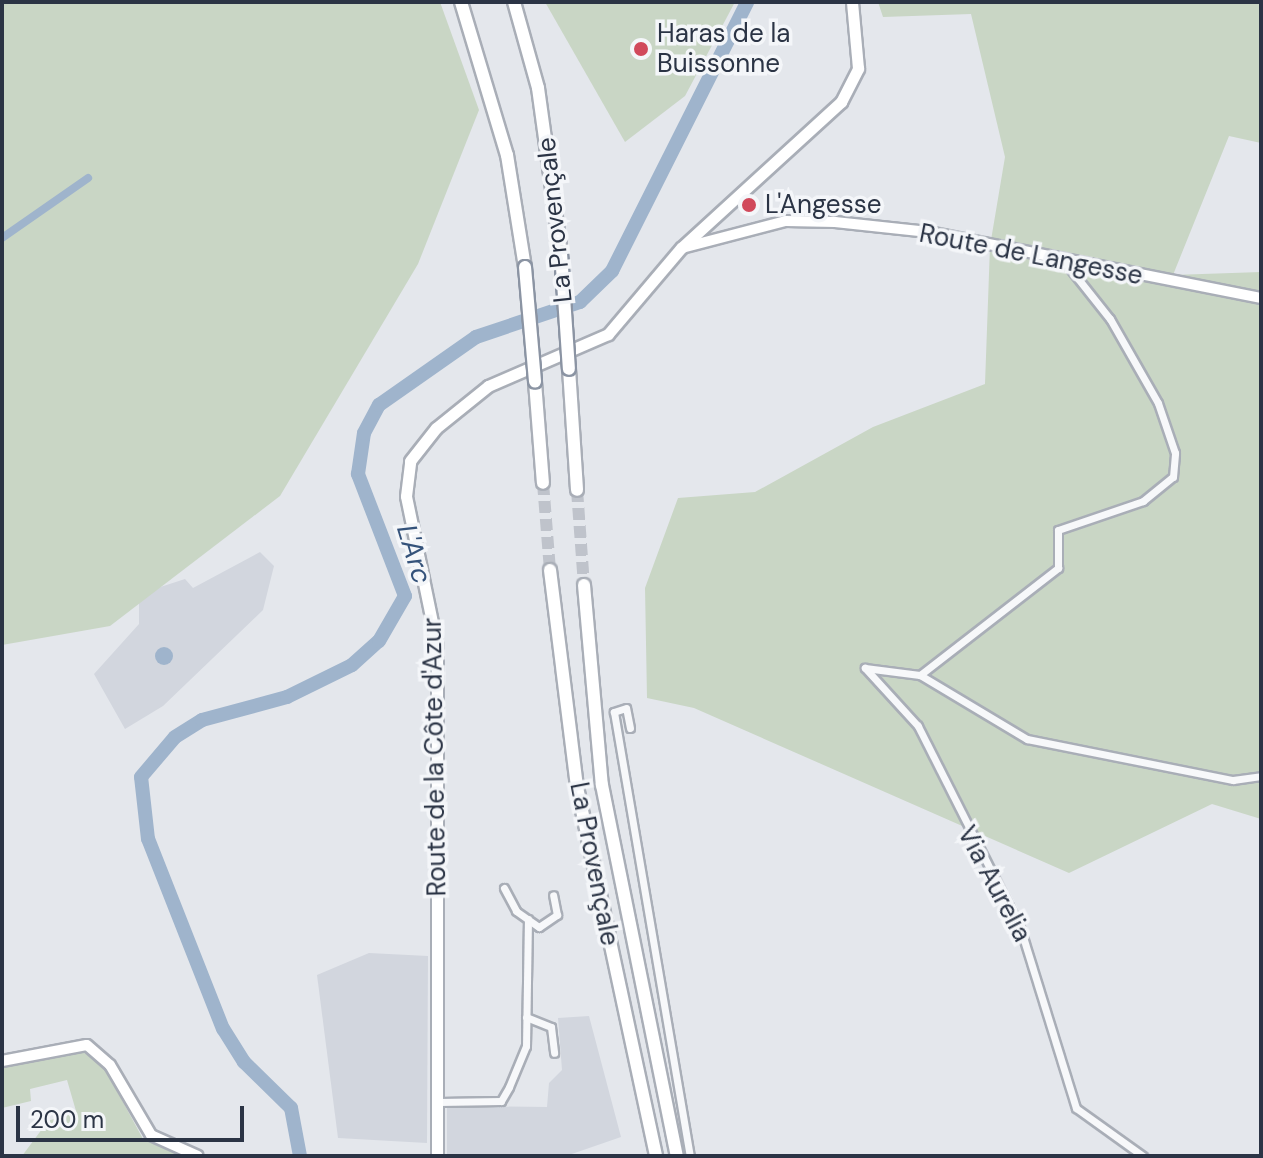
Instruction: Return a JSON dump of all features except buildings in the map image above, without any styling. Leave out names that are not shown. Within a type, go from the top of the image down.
[{"type":"highway","name":"La Provençale","points":[[461,2],[507,155],[525,267],[543,483]]},
{"type":"highway","name":"La Provençale","points":[[514,2],[538,88],[561,253],[577,490]]},
{"type":"highway","name":"La Provençale","points":[[550,570],[577,787],[656,1156]]},
{"type":"highway","name":"La Provençale","points":[[584,585],[602,785],[677,1156]]},
{"type":"main road","name":"Route de la Côte d'Azur","points":[[437,1156],[437,646],[406,496],[410,461],[488,386],[608,334],[681,248],[841,102],[858,68],[852,2]]},
{"type":"street","name":"Route de Langesse","points":[[681,248],[800,220],[928,232],[1261,298]]},
{"type":"street","points":[[1064,261],[1110,319],[1158,403],[1175,453],[1173,477],[1143,501],[1058,530],[1058,568],[920,675],[1027,739],[1233,780],[1261,776]]},
{"type":"street","name":"Via Aurelia","points":[[920,675],[865,668],[918,726],[1021,930],[1068,1092],[1086,1119],[1143,1156]]},
{"type":"street","points":[[630,728],[626,708],[614,712],[690,1156]]},
{"type":"street","points":[[504,888],[528,919],[539,927],[555,919],[553,895]]},
{"type":"street","points":[[439,1102],[501,1101],[526,1046],[528,919]]},
{"type":"street","points":[[526,1017],[551,1027],[554,1053]]},
{"type":"street","points":[[2,1061],[87,1045],[110,1065],[151,1135],[198,1156]]},
{"type":"shaded area","points":[[260,552],[274,566],[263,610],[163,706],[125,729],[94,674],[139,624],[139,594],[185,579],[193,588]]},
{"type":"shaded area","points":[[369,953],[428,956],[427,1143],[338,1138],[317,975]]},
{"type":"shaded area","points":[[589,1016],[621,1137],[566,1156],[447,1156],[447,1106],[547,1107],[549,1083],[562,1070],[558,1018]]},
{"type":"green space","points":[[2,2],[440,2],[479,110],[418,264],[280,496],[110,626],[2,645]]},
{"type":"green space","name":"Haras de la Buissonne","points":[[545,2],[735,2],[685,96],[625,142]]},
{"type":"green space","points":[[878,2],[1261,2],[1261,143],[1229,136],[1173,275],[1261,272],[1261,819],[1212,804],[1069,873],[694,708],[647,698],[645,588],[678,498],[755,492],[873,427],[985,384],[990,246],[1005,157],[971,14],[883,17]]},
{"type":"green space","points":[[78,1049],[103,1065],[143,1139],[181,1156],[22,1156],[48,1121],[76,1111],[67,1080],[30,1089],[31,1101],[2,1108],[2,1068]]},
{"type":"water","points":[[164,647],[173,656],[164,665],[155,656]]},
{"type":"waterway","name":"L'Arc","points":[[300,1156],[291,1108],[244,1062],[223,1029],[148,839],[141,777],[175,737],[202,720],[287,697],[352,665],[379,641],[405,596],[358,474],[364,433],[379,405],[476,337],[580,302],[612,271],[747,2]]},
{"type":"waterway","points":[[2,238],[88,178]]},
{"type":"tunnel","points":[[543,483],[550,570]]},
{"type":"tunnel","points":[[577,490],[584,585]]},
{"type":"place","name":"Haras de la Buissonne","points":[[641,49]]},
{"type":"place","name":"L'Angesse","points":[[749,205]]}]
